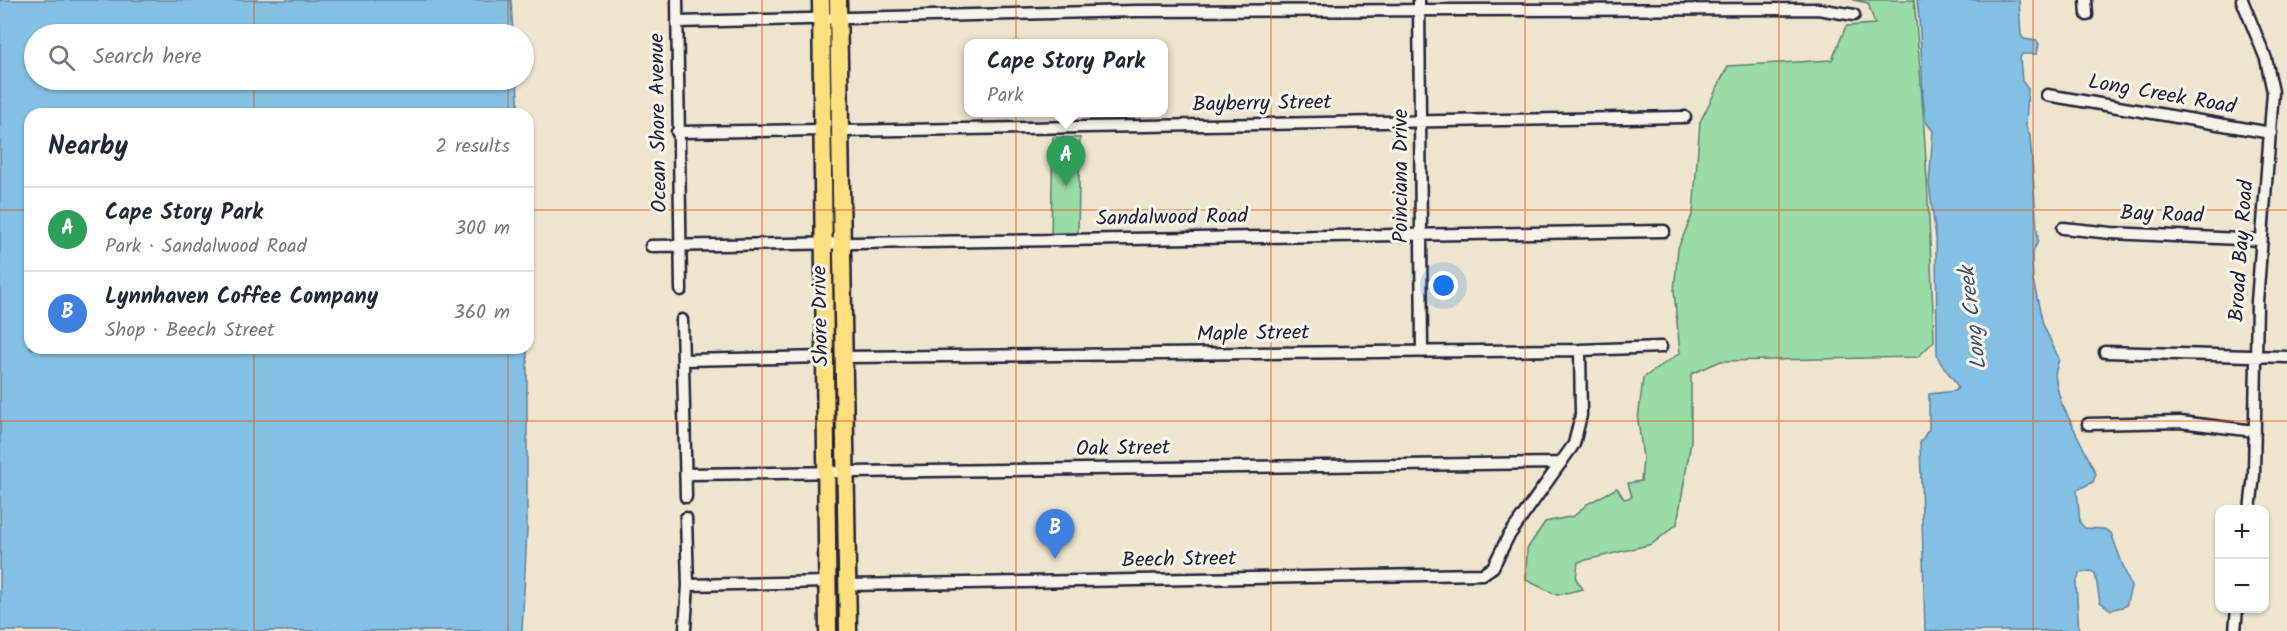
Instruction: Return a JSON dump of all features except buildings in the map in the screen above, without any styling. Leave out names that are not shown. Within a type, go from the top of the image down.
[{"type":"highway","name":"Shore Drive","points":[[821,0],[828,631]]},
{"type":"highway","name":"Shore Drive","points":[[838,0],[848,631]]},
{"type":"street","name":"Ocean Shore Avenue","points":[[677,0],[677,132],[681,290]]},
{"type":"street","name":"Poinciana Drive","points":[[1419,0],[1422,352]]},
{"type":"street","points":[[2086,0],[2087,15]]},
{"type":"street","name":"Broad Bay Road","points":[[2242,0],[2270,74],[2273,101],[2261,240],[2250,505]]},
{"type":"street","points":[[677,22],[1136,11],[1419,12],[1818,9],[1854,15]]},
{"type":"street","name":"Long Creek Road","points":[[2047,95],[2271,133]]},
{"type":"street","name":"Bayberry Street","points":[[841,131],[1685,117]]},
{"type":"street","points":[[677,132],[823,130]]},
{"type":"street","name":"Bay Road","points":[[2063,228],[2111,233],[2261,240]]},
{"type":"street","name":"Sandalwood Road","points":[[680,245],[1664,231]]},
{"type":"street","points":[[651,246],[680,245]]},
{"type":"street","points":[[682,320],[686,496]]},
{"type":"street","name":"Maple Street","points":[[844,357],[1422,352],[1661,347]]},
{"type":"street","points":[[1561,463],[1574,444],[1580,422],[1580,350]]},
{"type":"street","points":[[2105,352],[2287,357]]},
{"type":"street","points":[[683,360],[826,357]]},
{"type":"street","points":[[2088,424],[2180,422],[2255,431]]},
{"type":"street","name":"Oak Street","points":[[686,474],[1561,463]]},
{"type":"street","name":"Beech Street","points":[[848,585],[1465,575],[1489,571],[1508,537],[1561,463]]},
{"type":"street","points":[[685,628],[688,585],[686,518]]},
{"type":"street","points":[[688,585],[829,582]]},
{"type":"street","points":[[2235,631],[2237,613]]},
{"type":"green space","points":[[1853,0],[1914,0],[1927,170],[1934,341],[1918,357],[1721,361],[1691,374],[1691,442],[1677,524],[1652,544],[1578,562],[1576,579],[1583,589],[1557,595],[1526,580],[1527,549],[1545,522],[1574,516],[1587,504],[1617,488],[1624,499],[1632,497],[1628,483],[1641,481],[1643,458],[1638,420],[1643,378],[1680,353],[1674,291],[1678,248],[1693,213],[1700,122],[1728,66],[1832,60],[1846,26],[1875,24],[1868,3]]},
{"type":"green space","points":[[1053,137],[1080,138],[1078,234],[1051,234]]},
{"type":"water","points":[[0,0],[511,0],[512,24],[24,24],[24,90],[518,90],[519,108],[24,108],[24,354],[527,354],[527,531],[522,631],[0,631]]},
{"type":"water","name":"Long Creek","points":[[1917,0],[2019,0],[2021,35],[2024,39],[2037,41],[2039,44],[2037,54],[2022,54],[2020,58],[2022,81],[2028,89],[2026,126],[2030,136],[2038,241],[2032,254],[2033,280],[2043,324],[2059,359],[2055,374],[2061,402],[2096,474],[2093,482],[2077,490],[2080,523],[2085,528],[2104,529],[2111,533],[2131,587],[2126,606],[2111,610],[2100,602],[2095,573],[2091,571],[2080,573],[2076,583],[2079,631],[1925,631],[1920,443],[1929,429],[1929,394],[1955,391],[1958,388],[1937,354],[1936,238],[1929,184],[1933,131],[1925,121]]},
{"type":"place","name":"Cape Story Park","points":[[1066,186]]},
{"type":"place","name":"Lynnhaven Coffee Company","points":[[1055,559]]}]
